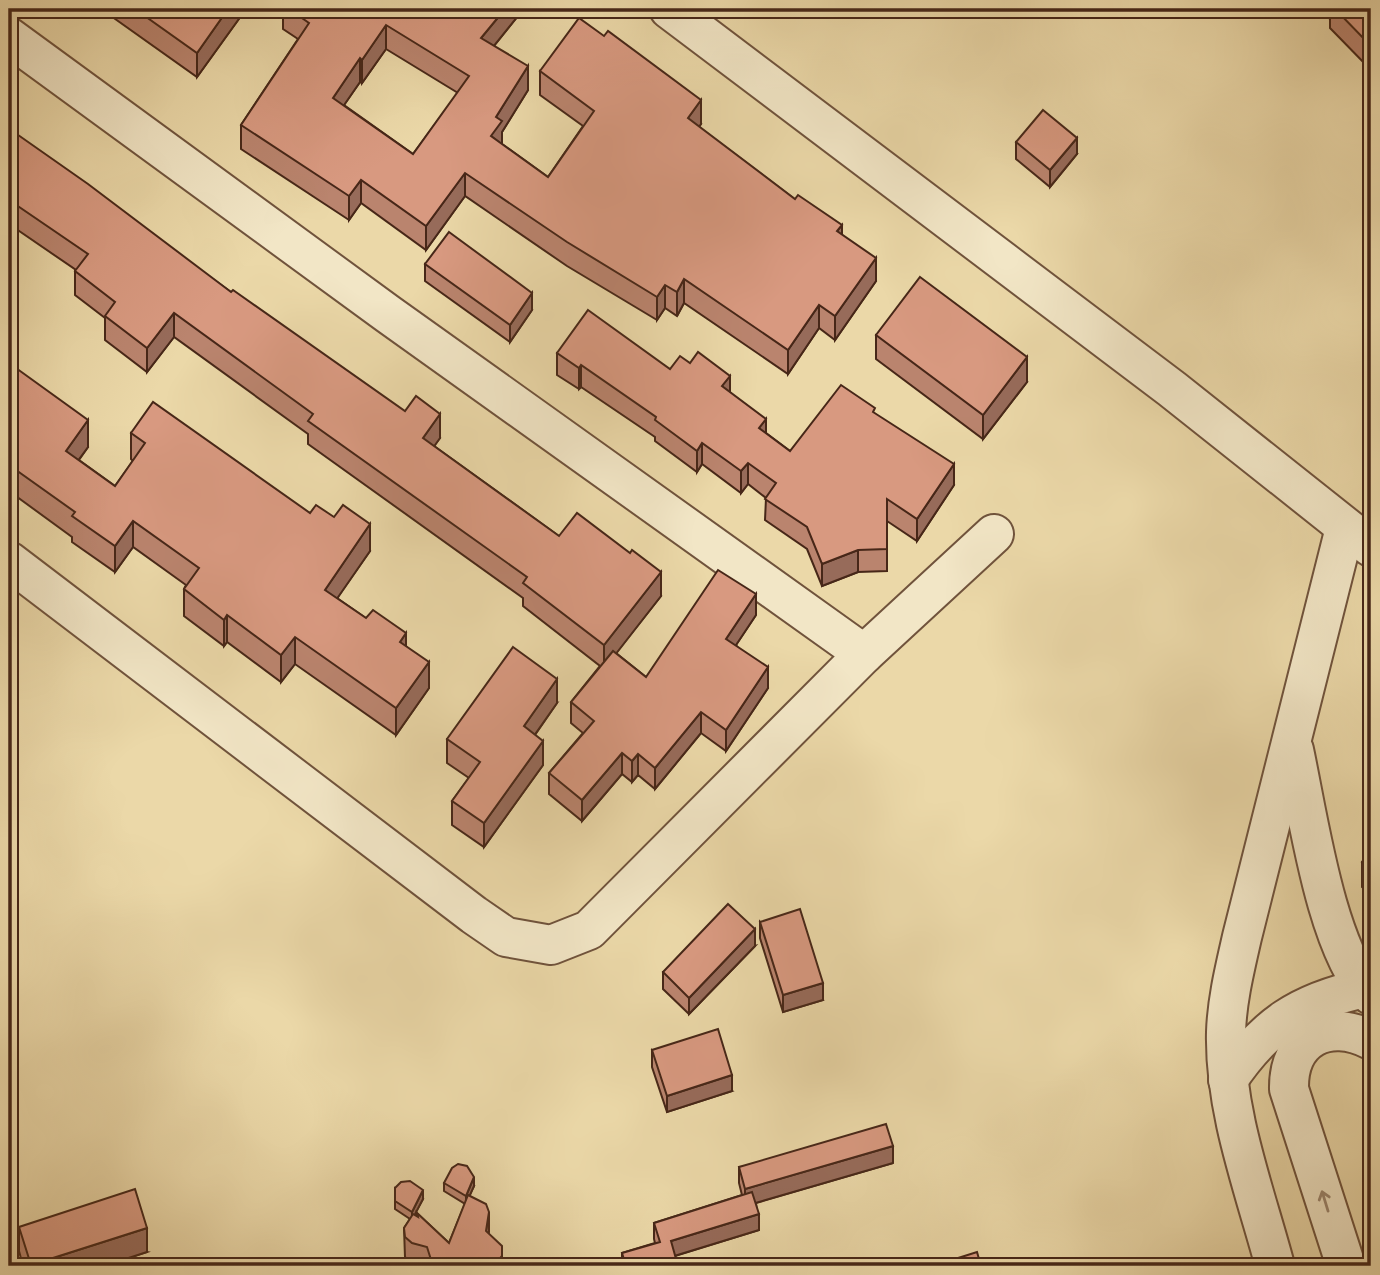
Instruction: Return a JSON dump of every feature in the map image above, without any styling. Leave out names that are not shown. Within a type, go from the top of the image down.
[{"type":"street","points":[[669,9],[1172,389],[1358,537],[1292,745],[1232,984],[1226,1032],[1228,1080],[1235,1118],[1275,1266]]},
{"type":"street","points":[[9,37],[377,306],[864,654]]},
{"type":"street","points":[[9,561],[474,915],[506,937],[551,945],[589,930],[864,654],[994,534]]},
{"type":"street","points":[[1228,1080],[1247,1051],[1271,1027],[1321,1000],[1368,992],[1347,962],[1335,933],[1292,745]]},
{"type":"street","points":[[1346,1266],[1289,1089],[1289,1073],[1303,1045],[1315,1036],[1334,1030],[1354,1031],[1371,1040]]},
{"type":"building","points":[[135,9],[228,9],[197,53]]},
{"type":"building","points":[[289,9],[505,9],[481,38],[528,66],[496,117],[502,121],[491,136],[548,177],[594,111],[540,71],[579,18],[604,36],[608,31],[701,100],[688,118],[795,199],[798,195],[842,225],[837,231],[876,258],[835,316],[819,305],[788,350],[684,279],[677,292],[665,285],[657,297],[567,242],[465,173],[426,226],[361,180],[349,196],[241,125],[309,23]],"holes":[[[386,25],[469,76],[413,154],[333,98]]]},
{"type":"building","points":[[1335,9],[1371,9],[1371,46]]},
{"type":"building","points":[[1043,110],[1077,138],[1050,170],[1016,142]]},
{"type":"building","points":[[11,130],[88,184],[231,292],[233,290],[405,411],[416,396],[440,414],[423,438],[559,536],[577,513],[630,553],[632,550],[661,572],[604,645],[523,583],[527,577],[308,421],[313,414],[174,313],[147,348],[105,316],[115,302],[75,271],[88,254],[9,200]]},
{"type":"building","points":[[449,232],[532,293],[510,325],[425,264]]},
{"type":"building","points":[[920,277],[1027,357],[983,415],[876,335]]},
{"type":"building","points":[[588,310],[670,369],[680,356],[690,363],[698,352],[730,376],[722,386],[766,419],[759,428],[790,451],[841,385],[875,408],[873,412],[954,464],[917,519],[887,499],[887,549],[858,550],[822,564],[807,527],[765,499],[776,483],[748,463],[741,471],[702,443],[697,451],[655,420],[656,417],[581,365],[579,368],[557,353]]},
{"type":"building","points":[[9,363],[88,420],[66,451],[115,486],[145,443],[131,433],[153,402],[310,513],[316,505],[334,517],[343,505],[370,524],[325,590],[366,618],[373,610],[406,633],[400,642],[429,662],[396,708],[295,637],[281,655],[227,615],[224,620],[184,589],[199,568],[133,521],[115,546],[72,516],[75,512],[9,465]]},
{"type":"building","points":[[718,570],[756,594],[726,639],[768,667],[726,730],[701,712],[655,768],[638,754],[632,761],[622,753],[582,800],[549,773],[594,721],[571,702],[613,651],[646,677]]},
{"type":"building","points":[[513,647],[557,679],[524,726],[543,741],[484,823],[452,801],[480,762],[447,739]]},
{"type":"building","points":[[1371,850],[1371,869],[1362,862]]},
{"type":"building","points":[[728,904],[755,929],[689,998],[663,972]]},
{"type":"building","points":[[800,909],[823,983],[783,995],[760,922]]},
{"type":"building","points":[[718,1029],[732,1075],[667,1096],[652,1050]]},
{"type":"building","points":[[886,1124],[893,1146],[745,1189],[739,1167]]},
{"type":"building","points":[[458,1164],[467,1166],[474,1177],[466,1196],[444,1183],[452,1168]]},
{"type":"building","points":[[410,1181],[423,1190],[412,1212],[395,1201],[395,1188],[401,1182]]},
{"type":"building","points":[[135,1189],[147,1228],[31,1265],[19,1227]]},
{"type":"building","points":[[752,1192],[759,1214],[671,1241],[678,1266],[626,1266],[622,1253],[660,1242],[654,1223]]},
{"type":"building","points":[[468,1195],[486,1204],[489,1212],[486,1231],[502,1246],[502,1256],[494,1265],[488,1266],[433,1266],[427,1247],[412,1243],[405,1237],[404,1228],[413,1214],[418,1217],[417,1213],[449,1243]]},
{"type":"building","points":[[977,1252],[981,1266],[957,1266],[955,1259]]}]
